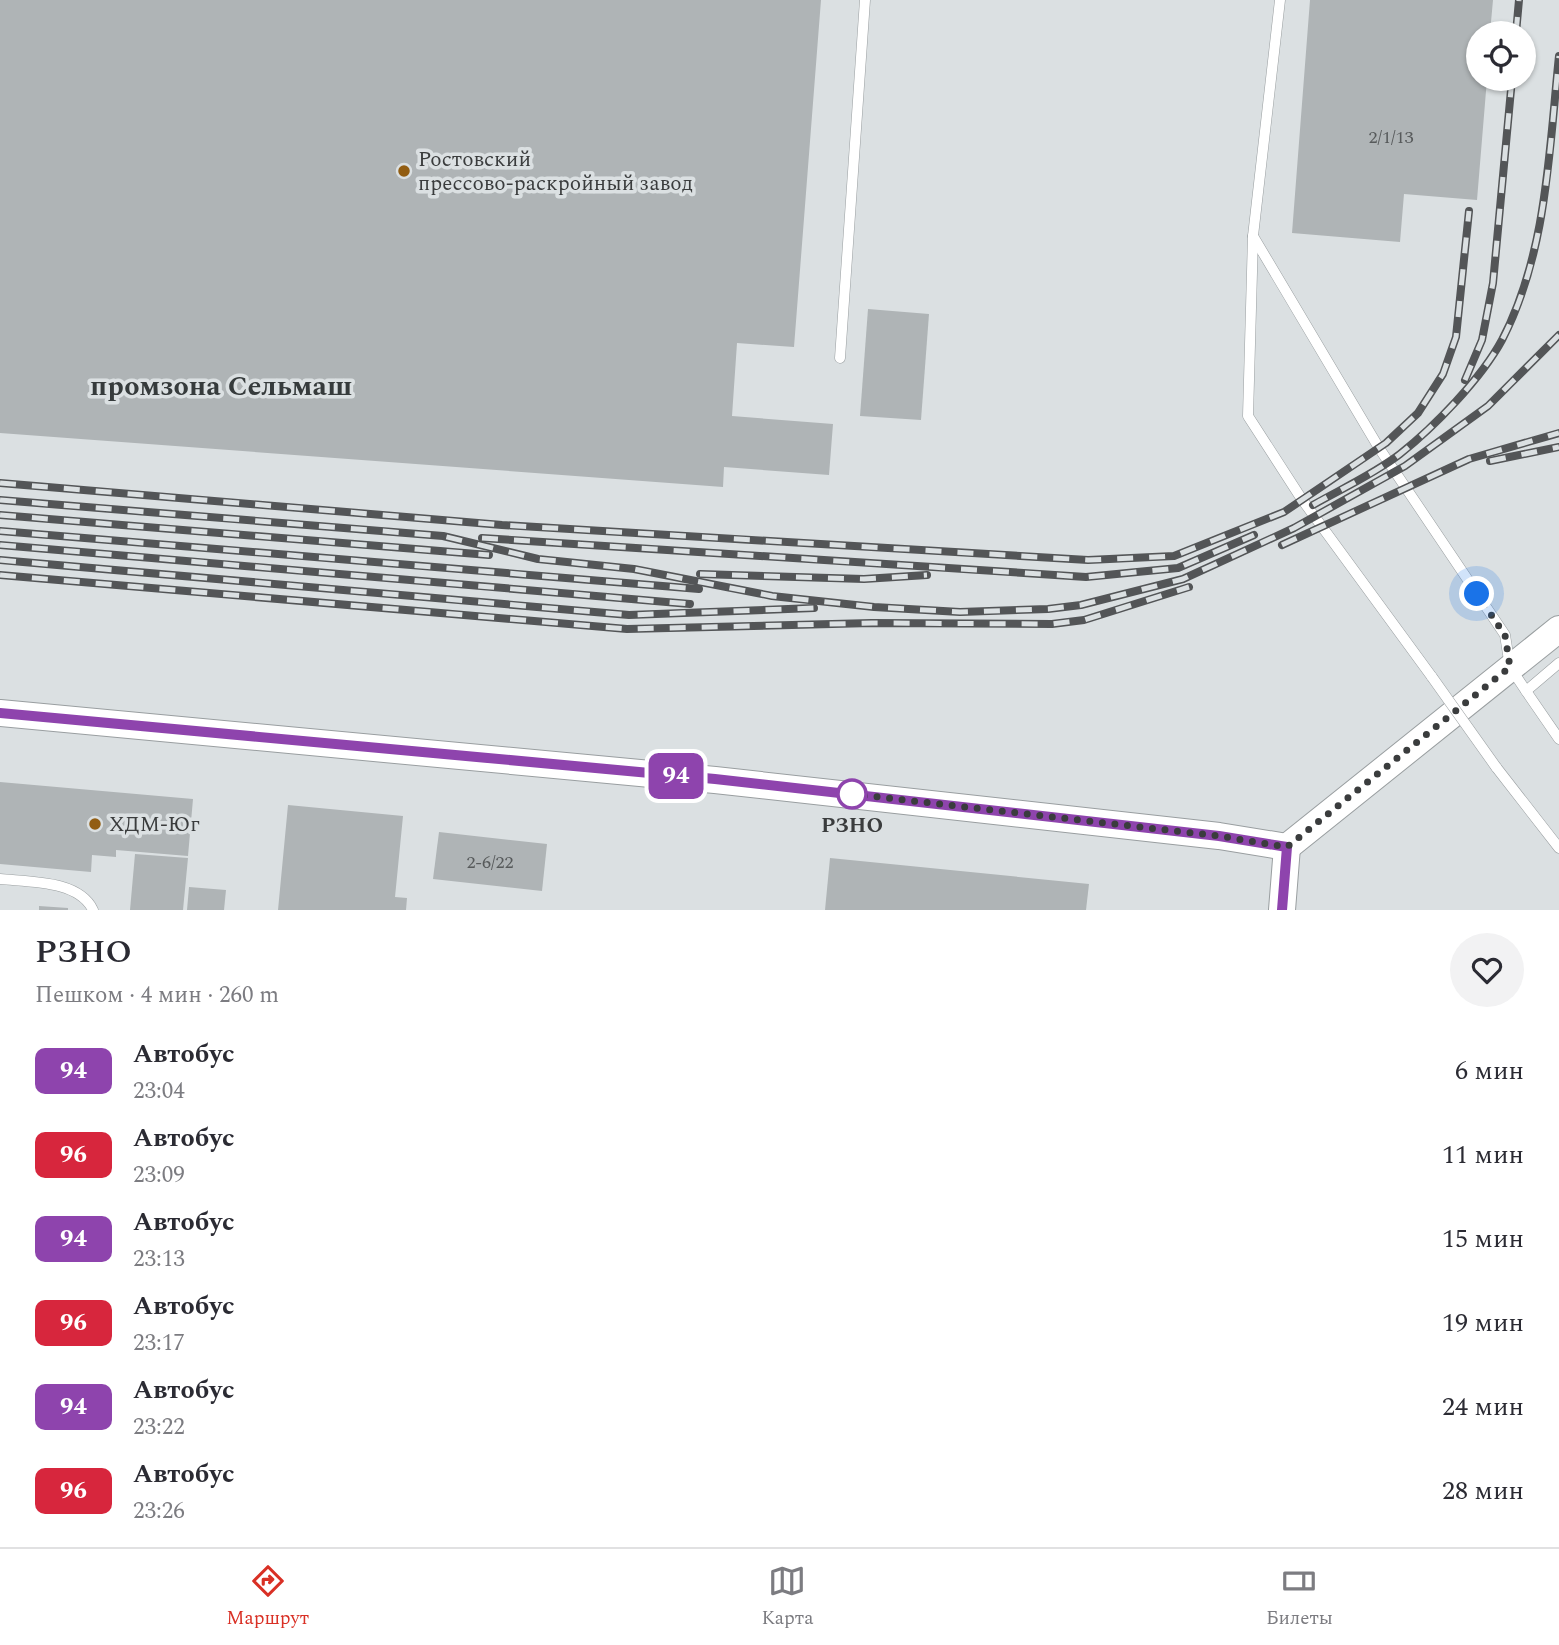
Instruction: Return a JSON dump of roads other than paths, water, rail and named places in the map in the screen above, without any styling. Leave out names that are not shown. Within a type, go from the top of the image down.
[{"type":"main road","points":[[1282,910],[1287,847],[1559,629]]},
{"type":"main road","points":[[0,713],[715,779],[1219,836],[1287,847]]},
{"type":"lane","points":[[840,358],[865,0]]},
{"type":"lane","points":[[1280,0],[1254,236],[1248,416],[1301,498],[1496,767],[1559,848]]},
{"type":"lane","points":[[1254,236],[1379,448],[1505,635],[1510,667],[1559,739]]},
{"type":"lane","points":[[1526,691],[1559,663]]},
{"type":"lane","points":[[0,879],[38,883],[78,892],[93,910]]},
{"type":"railway","points":[[1517,21],[1519,0]]},
{"type":"railway","points":[[1313,505],[1379,468],[1413,443],[1469,386],[1502,340],[1517,307],[1537,237],[1544,201],[1559,56]]},
{"type":"railway","points":[[1465,380],[1482,340],[1493,283],[1511,91]]},
{"type":"railway","points":[[0,483],[502,525],[1088,560],[1174,556],[1284,512],[1386,443],[1418,413],[1443,374],[1456,337],[1469,211]]},
{"type":"railway","points":[[0,500],[443,536],[538,559],[634,569],[772,596],[874,607],[960,612],[1048,609],[1081,605],[1183,579],[1294,528],[1405,466],[1488,406],[1559,335]]},
{"type":"railway","points":[[1282,545],[1469,459],[1559,433]]},
{"type":"railway","points":[[1490,461],[1559,447]]},
{"type":"railway","points":[[0,515],[489,555]]},
{"type":"railway","points":[[0,531],[699,589]]},
{"type":"railway","points":[[482,538],[1086,577],[1178,568],[1254,535]]},
{"type":"railway","points":[[0,545],[690,604]]},
{"type":"railway","points":[[0,560],[629,615],[814,608]]},
{"type":"railway","points":[[700,574],[864,579],[927,575]]},
{"type":"railway","points":[[0,575],[627,629],[872,623],[1052,624],[1084,620],[1189,587]]},
{"type":"place","name":"Ростовский прессово-раскройный завод","points":[[404,171]]},
{"type":"place","name":"РЗНО","points":[[852,794]]},
{"type":"place","name":"ХДМ-Юг","points":[[95,824]]},
{"type":"district","name":"промзона Сельмаш","points":[[221,385]]}]
